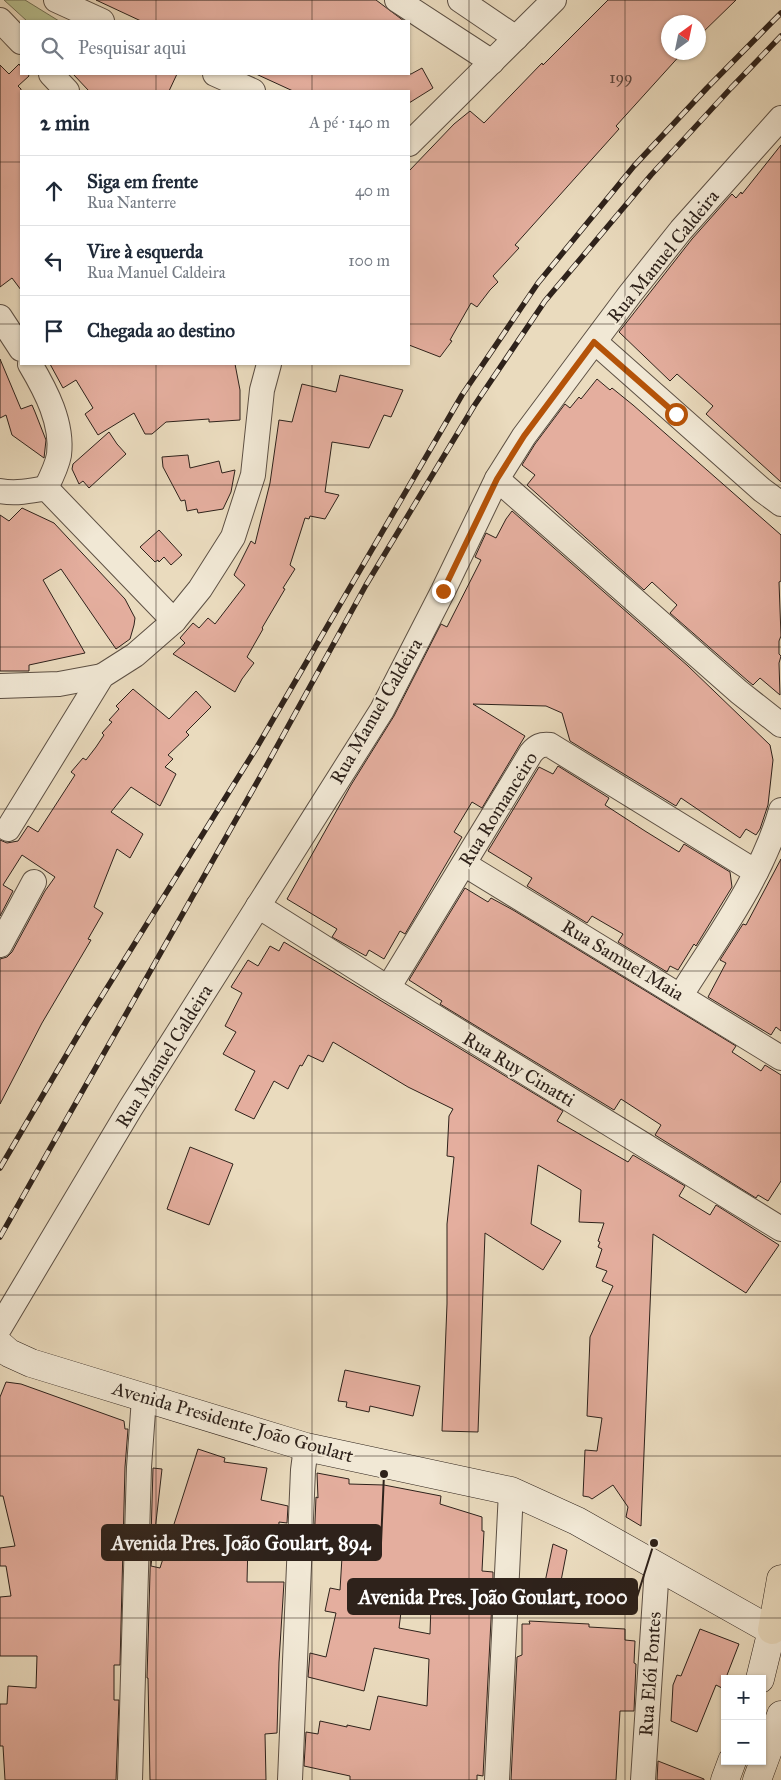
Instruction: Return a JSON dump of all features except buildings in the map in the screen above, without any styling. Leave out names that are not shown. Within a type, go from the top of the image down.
[{"type":"main road","name":"Avenida Presidente João Goulart","points":[[3,1351],[31,1362],[144,1398],[306,1446],[511,1491],[577,1521],[776,1633]]},
{"type":"main road","points":[[761,1675],[776,1633],[781,1579]]},
{"type":"main road","points":[[757,1780],[781,1715]]},
{"type":"main road","points":[[724,1780],[730,1765]]},
{"type":"street","points":[[56,0],[100,20]]},
{"type":"street","points":[[397,0],[492,62]]},
{"type":"street","points":[[460,0],[516,38]]},
{"type":"street","points":[[410,143],[554,0]]},
{"type":"street","points":[[0,20],[20,41]]},
{"type":"street","points":[[53,75],[66,90]]},
{"type":"street","points":[[217,75],[251,90]]},
{"type":"street","name":"Rua Manuel Caldeira","points":[[0,1327],[130,1110],[382,710],[443,591],[497,479],[524,436],[681,230],[781,118]]},
{"type":"street","points":[[0,317],[20,348]]},
{"type":"street","points":[[594,342],[762,490],[781,504]]},
{"type":"street","points":[[31,365],[51,404],[58,427],[59,456],[46,488]]},
{"type":"street","points":[[0,686],[59,684],[102,676],[135,656],[174,621],[200,589],[233,537],[253,475],[266,366]]},
{"type":"street","points":[[497,479],[739,692],[781,725]]},
{"type":"street","points":[[0,491],[29,492],[46,488]]},
{"type":"street","points":[[46,488],[174,621]]},
{"type":"street","points":[[8,829],[102,676]]},
{"type":"street","name":"Rua Romanceiro","points":[[388,988],[531,753],[536,746],[542,744],[550,745],[756,872]]},
{"type":"street","points":[[681,995],[756,872],[773,836],[781,810]]},
{"type":"street","name":"Rua Samuel Maia","points":[[464,864],[681,995],[781,1058]]},
{"type":"street","points":[[0,946],[34,882]]},
{"type":"street","name":"Rua Ruy Cinatti","points":[[258,906],[781,1229]]},
{"type":"street","points":[[130,1780],[139,1476],[144,1398]]},
{"type":"street","points":[[290,1780],[303,1470],[306,1446]]},
{"type":"street","points":[[497,1780],[511,1491]]},
{"type":"street","name":"Rua Elói Pontes","points":[[643,1780],[658,1567]]},
{"type":"green space","points":[[4,0],[25,0],[57,20],[26,20]]},
{"type":"railway","points":[[0,1168],[87,1020],[257,747],[462,395],[538,283],[634,166],[781,13]]},
{"type":"railway","points":[[0,1237],[264,770],[366,585],[474,406],[545,301],[651,175],[781,36]]},
{"type":"place","name":"Avenida Pres. João Goulart, 894","points":[[384,1474]]},
{"type":"place","name":"Avenida Pres. João Goulart, 1000","points":[[654,1543]]},
{"type":"route","points":[[443,591],[497,479],[547,403],[594,342],[676,414]]}]
